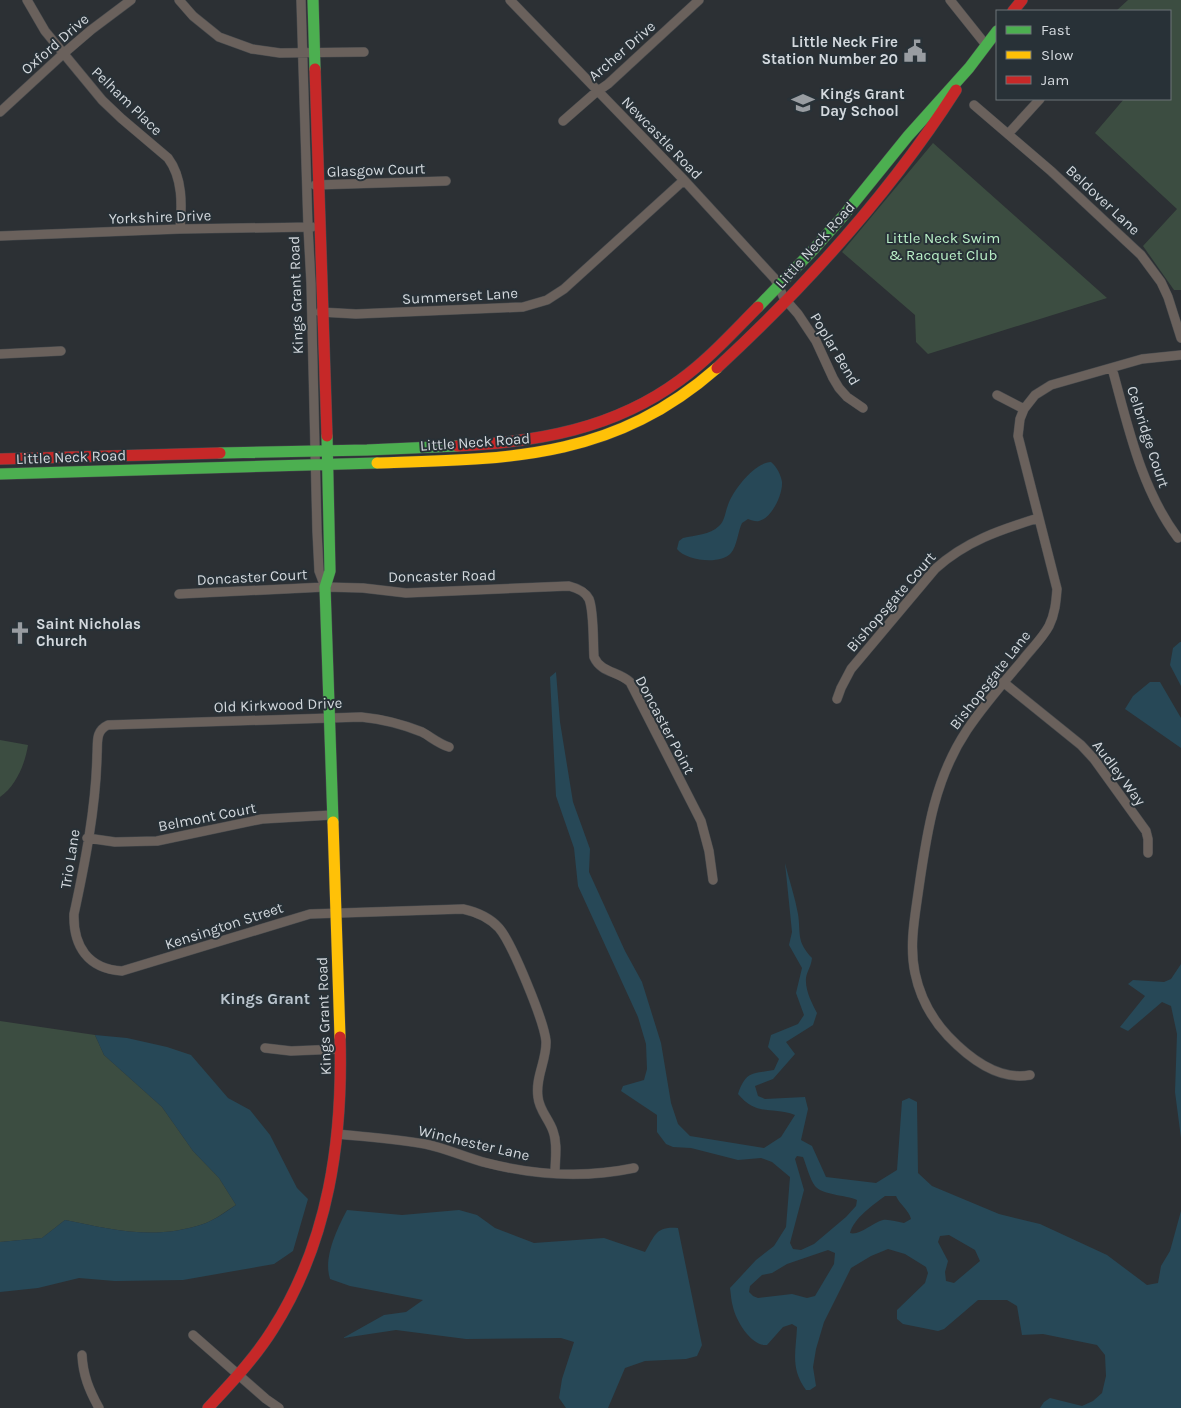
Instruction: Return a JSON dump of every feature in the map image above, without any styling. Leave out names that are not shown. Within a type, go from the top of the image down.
[{"type":"street","name":"Pelham Place","points":[[27,0],[45,31],[102,100],[168,158],[173,165],[177,173],[180,194],[180,229]]},
{"type":"street","name":"Oxford Drive","points":[[0,112],[91,30],[131,0]]},
{"type":"street","points":[[179,0],[193,16],[219,37],[235,44],[280,53],[364,52]]},
{"type":"street","name":"Kings Grant Road","points":[[208,1408],[240,1376],[266,1343],[283,1315],[306,1267],[317,1238],[333,1172],[341,1099],[325,587],[330,571],[328,450],[318,312],[308,227],[301,0]]},
{"type":"street","name":"Kings Grant Road","points":[[313,0],[321,227],[316,464],[319,572],[325,587]]},
{"type":"street","name":"Newcastle Road","points":[[510,0],[746,246],[779,285],[785,300]]},
{"type":"street","name":"Archer Drive","points":[[563,121],[608,84],[699,0]]},
{"type":"street","points":[[950,0],[986,46]]},
{"type":"street","points":[[1014,10],[1022,0]]},
{"type":"street","name":"Little Neck Road","points":[[0,460],[367,450],[502,444],[552,436],[596,424],[640,405],[680,380],[721,345],[848,210],[908,136],[969,68],[996,32]]},
{"type":"street","name":"Little Neck Road","points":[[0,474],[504,458],[552,450],[610,434],[647,418],[692,389],[724,362],[785,300],[851,230],[918,145],[946,106],[969,68]]},
{"type":"street","points":[[1008,134],[1039,100]]},
{"type":"street","name":"Beldover Lane","points":[[974,105],[1141,255],[1161,282],[1168,297],[1181,338]]},
{"type":"street","points":[[908,136],[918,145]]},
{"type":"street","name":"Summerset Lane","points":[[318,312],[356,314],[475,310],[523,307],[547,300],[564,289],[684,180]]},
{"type":"street","name":"Glasgow Court","points":[[307,186],[446,181]]},
{"type":"street","name":"Yorkshire Drive","points":[[0,236],[180,229],[321,227]]},
{"type":"street","name":"Poplar Bend","points":[[785,300],[816,341],[839,388],[847,397],[863,408]]},
{"type":"street","points":[[0,354],[62,352]]},
{"type":"street","points":[[997,395],[1024,409],[1035,396],[1051,385],[1150,358],[1181,354]]},
{"type":"street","name":"Celbridge Court","points":[[1112,368],[1135,450],[1148,484],[1162,514],[1178,538]]},
{"type":"street","name":"Bishopsgate Lane","points":[[1024,409],[1020,419],[1018,436],[1057,589],[1054,612],[1043,635],[966,730],[949,760],[940,783],[928,826],[912,931],[912,952],[919,989],[933,1018],[944,1032],[967,1054],[985,1066],[1009,1076],[1030,1076]]},
{"type":"street","name":"Bishopsgate Court","points":[[837,699],[851,669],[935,569],[947,558],[986,535],[1038,518]]},
{"type":"street","name":"Doncaster Point","points":[[529,588],[569,586],[581,590],[586,595],[591,606],[594,657],[603,669],[624,677],[630,682],[701,821],[709,851],[713,880]]},
{"type":"street","name":"Doncaster Road","points":[[325,587],[363,588],[406,593],[529,588]]},
{"type":"street","name":"Doncaster Court","points":[[180,594],[325,587]]},
{"type":"street","name":"Audley Way","points":[[1003,682],[1081,745],[1094,759],[1146,831],[1148,853]]},
{"type":"street","name":"Old Kirkwood Drive","points":[[103,727],[108,725],[171,722],[361,717],[393,722],[424,733],[442,745],[449,747]]},
{"type":"street","name":"Trio Lane","points":[[103,727],[98,735],[97,776],[74,914],[76,934],[84,952],[90,959],[106,968],[122,971]]},
{"type":"street","name":"Belmont Court","points":[[88,838],[114,842],[157,841],[262,820],[332,815]]},
{"type":"street","name":"Kensington Street","points":[[122,971],[170,958],[299,916],[463,910],[484,916],[500,929],[506,939],[528,986],[544,1030],[546,1048],[539,1076],[538,1098],[540,1108],[553,1132],[556,1145],[555,1173]]},
{"type":"street","points":[[265,1048],[291,1051],[340,1049]]},
{"type":"street","name":"Winchester Lane","points":[[338,1134],[424,1144],[444,1148],[486,1163],[555,1173],[611,1172],[634,1168]]},
{"type":"street","points":[[193,1335],[266,1399],[279,1408]]},
{"type":"street","points":[[82,1355],[84,1376],[99,1408]]},
{"type":"green space","points":[[1128,0],[1181,0],[1181,290],[1174,290],[1143,246],[1177,209],[1095,133],[1123,100],[1171,100],[1171,10],[1117,10]]},
{"type":"green space","name":"Little Neck Swim & Racquet Club","points":[[933,143],[1107,298],[928,354],[916,342],[915,315],[842,252]]},
{"type":"green space","points":[[0,740],[28,745],[25,760],[19,774],[11,787],[0,797]]},
{"type":"green space","points":[[0,1021],[95,1035],[104,1055],[162,1107],[193,1151],[219,1178],[236,1205],[206,1223],[169,1232],[135,1232],[65,1220],[42,1238],[0,1242]]},
{"type":"water","points":[[771,462],[780,474],[782,482],[779,499],[772,511],[764,519],[756,521],[748,519],[742,523],[731,553],[720,559],[704,560],[695,559],[681,553],[677,549],[679,541],[683,538],[707,533],[719,526],[739,485],[751,472]]},
{"type":"water","points":[[1180,642],[1181,686],[1170,665],[1173,648]]},
{"type":"water","points":[[556,672],[560,722],[573,802],[590,849],[589,872],[625,951],[642,982],[661,1043],[671,1103],[678,1124],[690,1136],[764,1148],[781,1137],[795,1115],[752,1106],[738,1094],[747,1077],[760,1072],[774,1070],[779,1059],[768,1047],[771,1035],[798,1024],[804,1015],[796,993],[802,968],[789,945],[792,932],[785,863],[797,908],[801,942],[812,958],[806,983],[809,997],[817,1013],[813,1025],[786,1042],[795,1054],[773,1079],[755,1086],[758,1096],[765,1099],[805,1097],[808,1109],[801,1140],[812,1146],[826,1177],[876,1183],[897,1170],[902,1101],[909,1098],[917,1102],[918,1173],[932,1186],[999,1214],[1040,1224],[1107,1255],[1147,1285],[1158,1283],[1161,1266],[1170,1251],[1181,1211],[1181,1408],[1040,1408],[1050,1398],[1082,1406],[1093,1401],[1102,1393],[1106,1376],[1105,1355],[1097,1345],[1043,1334],[1022,1335],[1017,1306],[1007,1300],[978,1300],[944,1329],[938,1331],[903,1324],[897,1319],[897,1310],[925,1283],[928,1273],[926,1267],[905,1254],[888,1249],[871,1256],[851,1268],[824,1322],[813,1367],[816,1386],[810,1390],[806,1390],[801,1382],[796,1367],[797,1327],[792,1324],[783,1327],[767,1345],[761,1345],[750,1338],[741,1326],[735,1313],[730,1288],[756,1260],[774,1246],[786,1227],[790,1177],[772,1162],[761,1158],[738,1160],[691,1148],[673,1147],[666,1144],[657,1132],[657,1115],[621,1091],[623,1086],[644,1080],[647,1069],[646,1044],[638,1017],[578,886],[574,848],[556,796],[550,677]],"holes":[[[797,1156],[803,1157],[811,1180],[818,1189],[857,1200],[856,1206],[846,1217],[814,1244],[801,1250],[793,1249],[790,1243],[804,1190],[795,1159]],[[885,1196],[896,1196],[911,1219],[904,1223],[883,1220],[857,1233],[850,1233],[855,1222]],[[949,1235],[975,1250],[980,1261],[954,1283],[946,1281],[945,1272],[948,1261],[938,1242],[940,1236]],[[828,1250],[835,1253],[834,1264],[815,1296],[807,1298],[792,1294],[758,1298],[749,1292],[750,1286],[762,1275],[772,1273],[787,1264]]]},
{"type":"water","points":[[1150,682],[1160,682],[1181,718],[1181,748],[1125,709],[1133,696]]},
{"type":"water","points":[[1181,964],[1181,1138],[1175,1092],[1177,1034],[1171,1006],[1162,1002],[1128,1031],[1120,1027],[1145,996],[1128,984],[1133,980],[1164,982],[1171,979]]},
{"type":"water","points":[[95,1035],[127,1038],[167,1047],[191,1055],[228,1098],[250,1110],[270,1135],[297,1188],[308,1199],[293,1251],[274,1264],[183,1280],[115,1281],[79,1278],[38,1288],[0,1292],[0,1242],[42,1238],[65,1220],[135,1232],[169,1232],[206,1223],[236,1205],[219,1178],[193,1151],[162,1107],[104,1055]]},
{"type":"water","points":[[347,1210],[402,1215],[459,1210],[477,1215],[495,1228],[534,1243],[604,1238],[645,1252],[660,1230],[678,1228],[702,1345],[697,1356],[686,1359],[645,1361],[625,1368],[608,1408],[566,1408],[559,1398],[562,1379],[574,1342],[561,1338],[466,1339],[396,1330],[343,1338],[384,1315],[406,1312],[423,1300],[350,1286],[330,1279],[328,1262],[332,1244]]},
{"type":"traffic: fast","points":[[313,0],[315,69]]},
{"type":"traffic: fast","points":[[758,307],[844,215],[908,136],[969,68],[996,32]]},
{"type":"traffic: fast","points":[[327,436],[330,571],[325,587],[333,822]]},
{"type":"traffic: fast","points":[[220,453],[457,446]]},
{"type":"traffic: fast","points":[[0,474],[377,463]]},
{"type":"traffic: slow","points":[[377,463],[425,462],[514,455],[557,448],[598,437],[638,421],[678,398],[717,368]]},
{"type":"traffic: slow","points":[[333,822],[340,1037]]},
{"type":"traffic: jam","points":[[1014,10],[1022,0]]},
{"type":"traffic: jam","points":[[315,69],[327,436]]},
{"type":"traffic: jam","points":[[717,368],[783,304],[846,236],[903,165],[956,90]]},
{"type":"traffic: jam","points":[[457,446],[516,441],[574,430],[629,410],[655,397],[691,372],[758,307]]},
{"type":"traffic: jam","points":[[0,459],[220,453]]},
{"type":"traffic: jam","points":[[208,1408],[266,1340],[292,1295],[308,1261],[320,1225],[335,1151],[339,1113],[340,1037]]},
{"type":"place","name":"Little Neck Fire Station Number 20","points":[[915,51]]},
{"type":"place","name":"Kings Grant Day School","points":[[803,103]]},
{"type":"place","name":"Saint Nicholas Church","points":[[20,633]]},
{"type":"district","name":"Kings Grant","points":[[265,998]]}]
